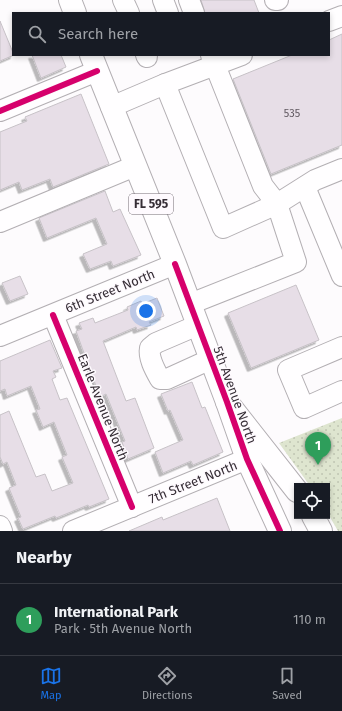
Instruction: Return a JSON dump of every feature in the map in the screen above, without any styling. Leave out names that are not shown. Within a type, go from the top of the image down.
[{"type":"main road","points":[[70,0],[75,12]]},
{"type":"main road","name":"5th Avenue North","points":[[94,63],[175,264],[227,402],[247,460],[280,531]]},
{"type":"main road","points":[[227,402],[294,487]]},
{"type":"main road","points":[[315,519],[321,531]]},
{"type":"street","points":[[123,0],[129,12]]},
{"type":"street","points":[[163,0],[168,12]]},
{"type":"street","points":[[189,0],[194,12]]},
{"type":"street","points":[[330,21],[342,16]]},
{"type":"street","points":[[111,107],[165,84],[214,60],[236,56]]},
{"type":"street","points":[[190,304],[296,262],[277,204],[263,186],[214,60]]},
{"type":"street","points":[[0,111],[94,63]]},
{"type":"street","points":[[165,84],[223,228],[277,204],[306,187],[342,169]]},
{"type":"street","points":[[0,222],[135,166]]},
{"type":"street","points":[[306,187],[342,276]]},
{"type":"street","name":"6th Street North","points":[[0,336],[175,264]]},
{"type":"street","name":"Earle Avenue North","points":[[53,315],[132,507]]},
{"type":"street","points":[[198,325],[156,343],[150,348],[149,353],[160,379],[167,378],[211,359]]},
{"type":"street","points":[[342,347],[288,370],[304,408],[342,391]]},
{"type":"street","name":"7th Street North","points":[[73,531],[247,460]]},
{"type":"street","points":[[0,526],[2,531]]},
{"type":"green space","points":[[342,418],[342,531],[338,531],[330,517],[330,483],[308,483],[279,443]]},
{"type":"building","points":[[201,0],[254,0],[259,12],[205,12]]},
{"type":"building","points":[[0,21],[12,50],[12,56],[0,61]]},
{"type":"building","points":[[342,34],[342,145],[271,174],[233,79],[290,56],[330,56],[330,40]]},
{"type":"building","points":[[32,56],[61,56],[66,67],[41,78]]},
{"type":"building","points":[[81,94],[109,164],[53,187],[50,179],[22,190],[19,182],[0,190],[0,132],[27,121],[25,117]]},
{"type":"building","points":[[105,191],[113,212],[120,209],[141,255],[113,266],[111,261],[90,269],[83,254],[107,244],[96,218],[47,238],[39,218]]},
{"type":"building","points":[[20,276],[28,294],[10,301],[2,283]]},
{"type":"building","points":[[296,285],[319,340],[251,368],[228,313]]},
{"type":"building","points":[[157,298],[164,316],[149,322],[151,325],[137,330],[136,327],[103,341],[126,401],[135,398],[154,448],[128,459],[122,442],[125,441],[106,394],[100,397],[76,331],[82,329],[79,323],[93,318],[95,323],[128,310],[127,307],[141,301],[142,304]]},
{"type":"building","points":[[50,340],[62,368],[53,371],[56,377],[52,379],[60,400],[67,398],[109,499],[89,507],[88,505],[56,518],[55,516],[23,529],[18,518],[21,517],[9,488],[16,485],[7,462],[3,464],[0,457],[0,415],[9,411],[36,477],[45,474],[52,491],[73,483],[62,457],[67,455],[54,422],[43,427],[36,410],[40,409],[31,386],[7,396],[5,389],[0,391],[0,361]]},
{"type":"building","points":[[192,382],[202,408],[205,407],[223,452],[193,465],[191,461],[163,473],[155,452],[183,440],[170,410],[168,411],[161,394]]},
{"type":"building","points":[[217,498],[230,531],[129,531],[162,517],[163,520]]},
{"type":"cycle path","points":[[0,111],[97,71]]},
{"type":"cycle path","points":[[175,264],[247,459],[280,531]]},
{"type":"cycle path","points":[[53,315],[132,507]]},
{"type":"place","name":"International Park","points":[[318,465]]}]
